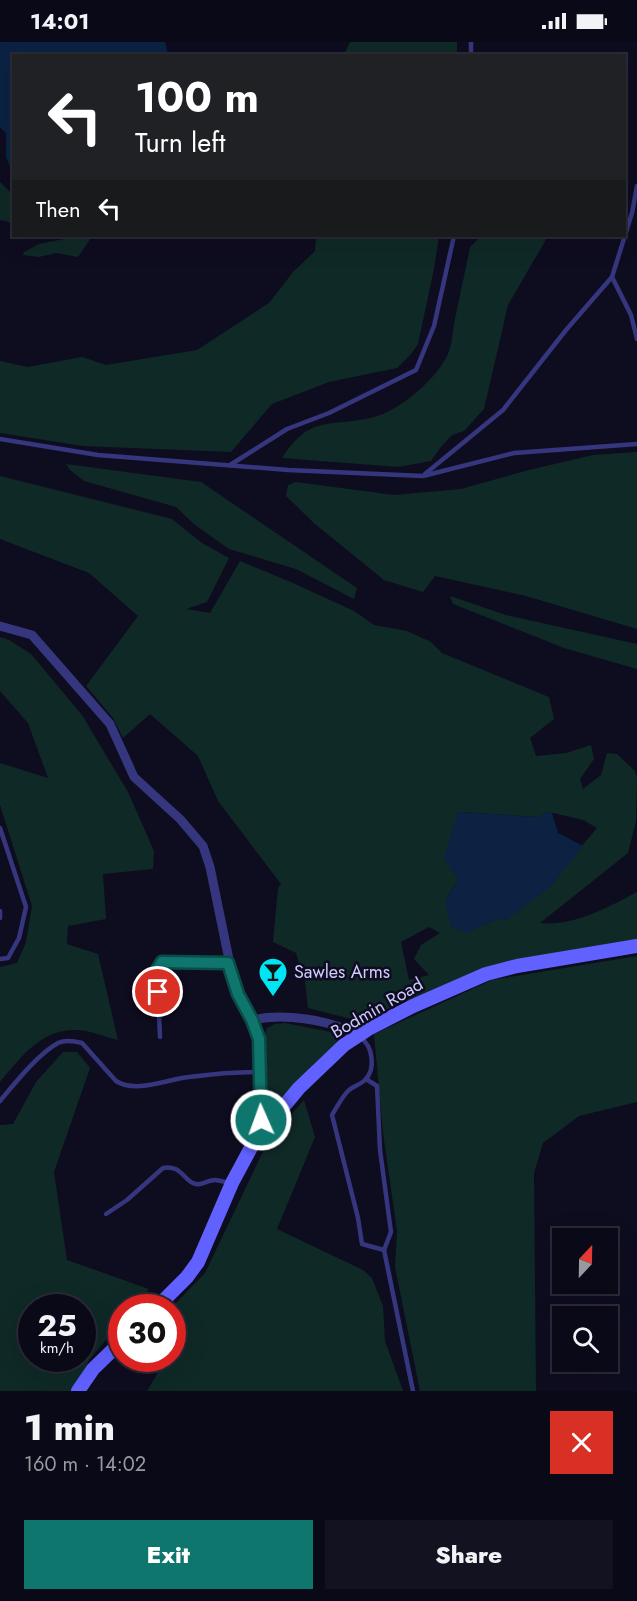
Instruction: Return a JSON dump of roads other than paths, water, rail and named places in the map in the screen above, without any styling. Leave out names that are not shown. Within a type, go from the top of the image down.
[{"type":"main road","name":"Bodmin Road","points":[[170,1294],[198,1262],[232,1183],[246,1156],[264,1130],[319,1067],[358,1036],[423,1001],[486,974],[560,958],[637,946]]},
{"type":"main road","points":[[78,1391],[93,1369],[108,1355]]},
{"type":"street","points":[[0,626],[32,635],[110,724],[134,777],[198,838],[210,867],[228,963],[238,994],[259,1039],[260,1113],[264,1130]]},
{"type":"street","points":[[252,1020],[273,1017],[298,1018],[340,1028],[358,1036]]},
{"type":"lane","points":[[626,232],[637,186]]},
{"type":"lane","points":[[230,465],[287,429],[329,413],[416,370],[434,326],[454,237]]},
{"type":"lane","points":[[423,476],[503,410],[566,330],[612,277],[624,237]]},
{"type":"lane","points":[[612,277],[631,315],[637,339]]},
{"type":"lane","points":[[0,439],[98,455],[288,470],[423,476],[514,453],[637,444]]},
{"type":"lane","points":[[0,828],[26,907],[19,938],[8,958],[0,959]]},
{"type":"lane","points":[[0,911],[0,918]]},
{"type":"lane","points":[[160,1036],[157,970],[162,962],[228,963]]},
{"type":"lane","points":[[358,1036],[371,1050],[370,1068],[366,1079],[348,1091],[332,1115],[358,1218],[362,1244],[384,1250]]},
{"type":"lane","points":[[0,1101],[38,1061],[59,1043],[66,1041],[82,1043],[122,1085],[152,1084],[189,1077],[260,1072]]},
{"type":"lane","points":[[366,1079],[377,1086],[380,1150],[391,1232],[384,1250],[414,1391]]},
{"type":"lane","points":[[106,1215],[163,1168],[168,1167],[179,1171],[194,1183],[200,1184],[216,1180],[232,1183]]},
{"type":"water","points":[[0,42],[165,42],[166,54],[12,54],[12,172],[6,157],[6,133],[0,127]]},
{"type":"water","points":[[458,812],[536,817],[549,812],[552,813],[558,833],[583,846],[551,886],[506,920],[497,919],[467,933],[451,926],[445,901],[458,880],[444,858]]},
{"type":"place","name":"Sawles Arms","points":[[273,998]]}]
